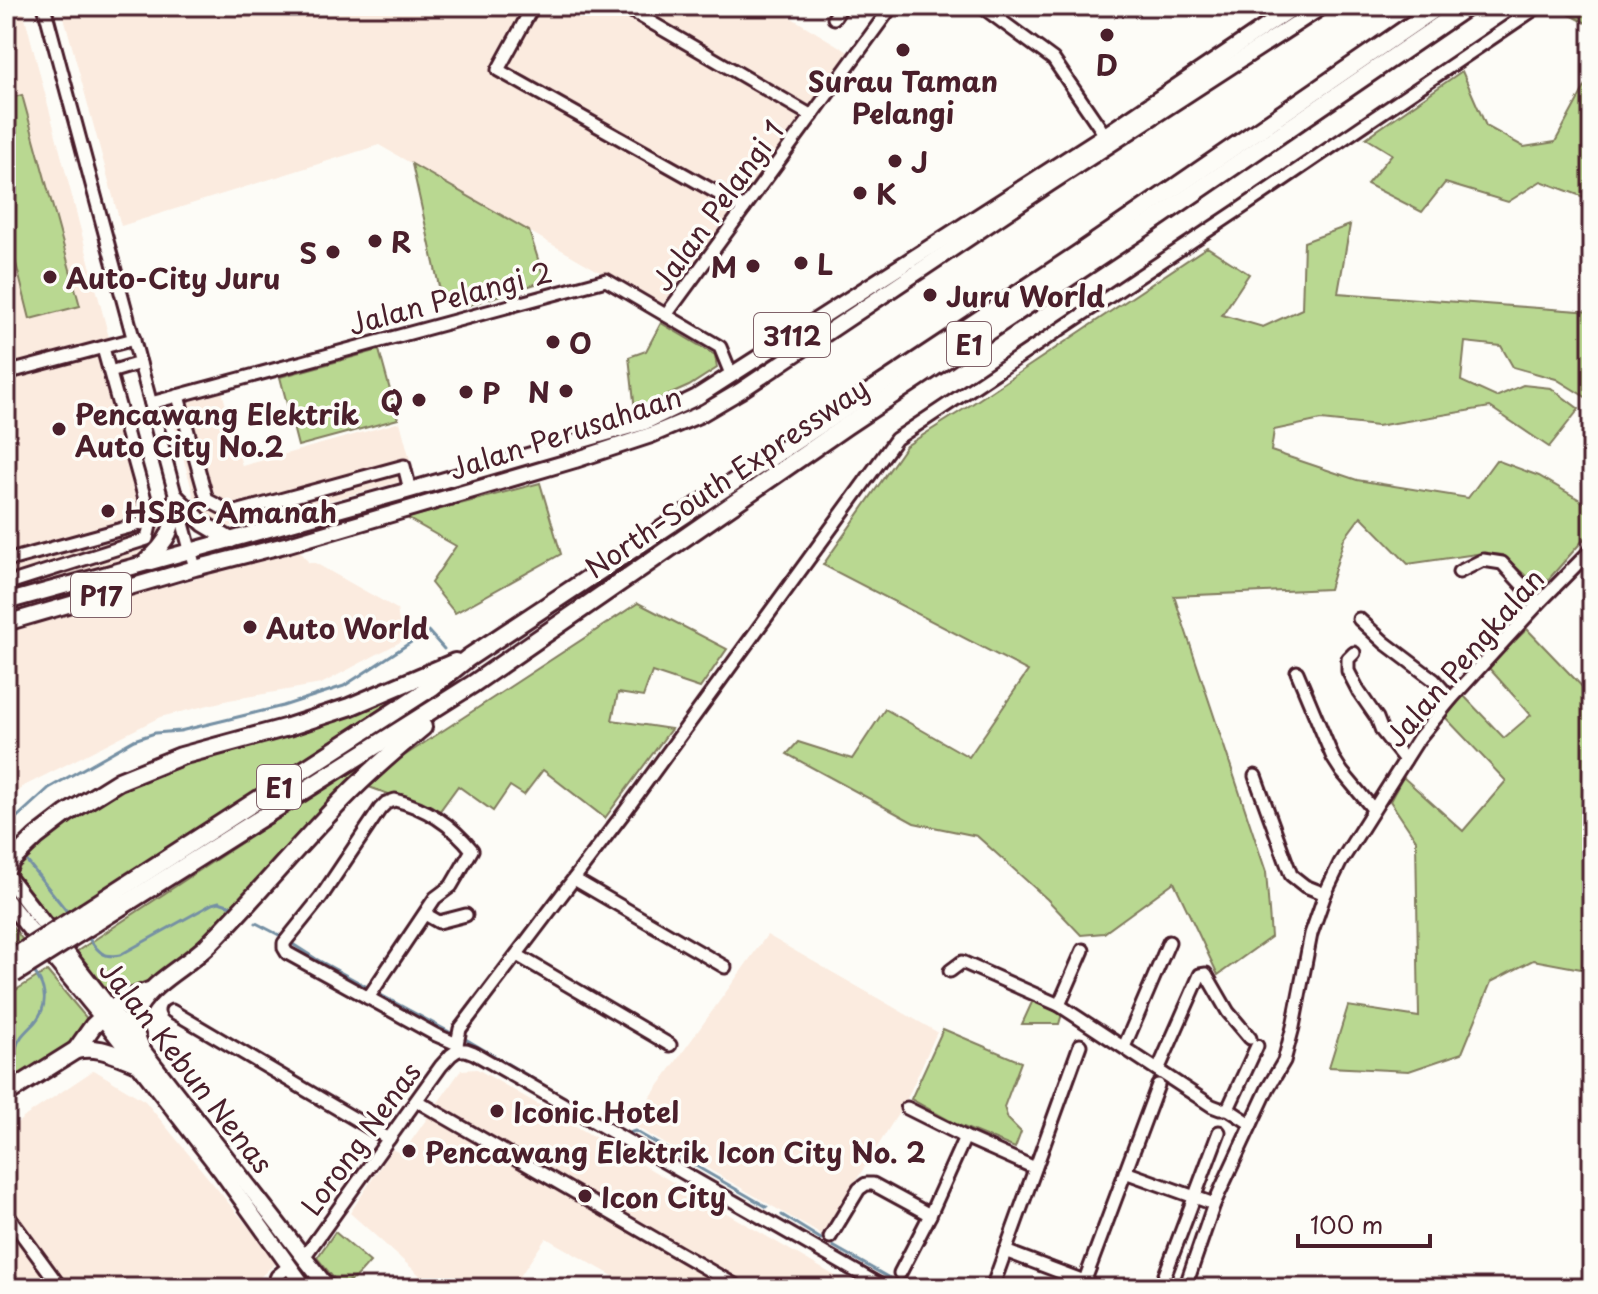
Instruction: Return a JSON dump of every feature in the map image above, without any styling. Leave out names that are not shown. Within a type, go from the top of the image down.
[{"type":"highway","name":"North–South Expressway","points":[[9,971],[432,687],[468,658],[1078,254],[1439,6]]},
{"type":"highway","name":"North–South Expressway","points":[[91,917],[473,684],[846,426],[1468,6]]},
{"type":"highway","points":[[6,873],[12,860],[36,837],[119,781],[181,756],[349,707],[468,658]]},
{"type":"highway","points":[[76,1050],[102,1049],[139,1056],[134,1021],[138,1009],[151,991],[204,948],[330,813],[389,756],[473,684]]},
{"type":"highway","points":[[6,850],[36,837]]},
{"type":"highway","points":[[6,1094],[76,1050],[106,1013],[121,1002],[151,991]]},
{"type":"main road","name":"Jalan Perusahaan","points":[[7,598],[231,540],[645,422],[697,397],[1105,135],[1296,6]]},
{"type":"main road","name":"Jalan Perusahaan","points":[[6,623],[575,460],[651,435],[701,414],[1323,6]]},
{"type":"main road","points":[[176,497],[204,524],[231,540]]},
{"type":"main road","points":[[143,564],[169,537],[176,497]]},
{"type":"main road","name":"Jalan Kebun Nenas","points":[[6,873],[139,1056],[328,1288]]},
{"type":"main road","name":"Jalan Kebun Nenas","points":[[6,900],[106,1013]]},
{"type":"main road","name":"Jalan Kebun Nenas","points":[[139,1056],[305,1288]]},
{"type":"street","points":[[44,6],[195,568]]},
{"type":"street","points":[[533,6],[498,70],[744,208]]},
{"type":"street","points":[[623,6],[812,116]]},
{"type":"street","points":[[834,18],[842,6]]},
{"type":"street","name":"Jalan Pelangi 1","points":[[666,315],[892,6]]},
{"type":"street","points":[[981,6],[1053,59],[1105,135]]},
{"type":"street","name":"Lorong Nenas","points":[[304,1257],[451,1055],[517,955],[896,439],[1539,6]]},
{"type":"street","name":"Jalan Pelangi 2","points":[[151,403],[606,280],[720,347],[731,374]]},
{"type":"street","points":[[6,373],[134,339]]},
{"type":"street","points":[[6,584],[147,539],[151,521],[103,348]]},
{"type":"street","points":[[110,372],[140,363]]},
{"type":"street","points":[[178,396],[207,500],[232,513],[404,466],[410,490]]},
{"type":"street","points":[[6,561],[151,521]]},
{"type":"street","name":"Jalan Pengkalan","points":[[1185,1288],[1214,1204],[1286,1053],[1307,951],[1325,894],[1340,863],[1419,738],[1451,699],[1592,549]]},
{"type":"street","points":[[1459,572],[1483,560],[1502,563],[1539,603]]},
{"type":"street","points":[[1359,619],[1434,680],[1451,699]]},
{"type":"street","points":[[1354,653],[1348,659],[1348,671],[1382,731],[1405,760]]},
{"type":"street","points":[[1297,672],[1333,758],[1373,809]]},
{"type":"street","points":[[1255,776],[1291,875],[1305,886],[1325,894]]},
{"type":"street","points":[[371,993],[435,898],[451,886],[472,850],[439,817],[395,800],[380,809],[321,897],[284,943],[287,953],[371,993],[458,1041],[466,1050],[885,1288]]},
{"type":"street","points":[[574,879],[725,967]]},
{"type":"street","points":[[425,914],[439,922],[466,915]]},
{"type":"street","points":[[1124,1047],[1169,942]]},
{"type":"street","points":[[1059,1005],[1083,950]]},
{"type":"street","points":[[517,955],[670,1045]]},
{"type":"street","points":[[950,971],[962,962],[1059,1005],[1212,1106],[1228,1109],[1251,1124]]},
{"type":"street","points":[[1158,1070],[1200,975],[1206,974],[1228,1012],[1253,1042],[1228,1109]]},
{"type":"street","points":[[172,1011],[389,1139]]},
{"type":"street","points":[[992,1288],[1080,1045]]},
{"type":"street","points":[[1005,1251],[1083,1285],[1158,1085]]},
{"type":"street","points":[[417,1101],[740,1288]]},
{"type":"street","points":[[907,1108],[1035,1168]]},
{"type":"street","points":[[1160,1288],[1219,1132]]},
{"type":"street","points":[[900,1273],[965,1137]]},
{"type":"street","points":[[1125,1172],[1214,1204]]},
{"type":"street","points":[[830,1237],[859,1189],[866,1184],[873,1184],[930,1215]]},
{"type":"street","points":[[6,1213],[61,1288]]},
{"type":"street","points":[[279,1288],[275,1281],[277,1276],[288,1267]]},
{"type":"shaded area","name":"Auto-City Juru","points":[[6,6],[22,6],[174,585],[298,548],[309,563],[315,563],[397,609],[402,641],[321,684],[229,700],[160,717],[22,787],[6,812]]},
{"type":"shaded area","points":[[61,6],[772,6],[850,53],[661,307],[379,145],[121,226]]},
{"type":"shaded area","points":[[222,391],[242,466],[400,422],[415,478],[226,528],[198,512],[169,405]]},
{"type":"shaded area","points":[[767,935],[937,1032],[906,1101],[822,1235],[631,1124]]},
{"type":"shaded area","name":"Icon City","points":[[477,1069],[856,1288],[634,1288],[546,1238],[514,1285],[518,1288],[434,1288],[350,1213],[392,1149],[402,1154],[461,1070]]},
{"type":"shaded area","points":[[94,1070],[145,1101],[277,1262],[248,1288],[6,1288],[6,1132]]},
{"type":"green space","points":[[1556,6],[1592,6],[1592,26],[1555,7]]},
{"type":"green space","points":[[1592,51],[1592,200],[1541,181],[1508,202],[1445,183],[1422,212],[1367,184],[1392,154],[1366,138],[1462,71],[1486,126],[1524,147],[1555,142],[1588,81]]},
{"type":"green space","points":[[22,95],[80,306],[30,319],[6,224],[6,99]]},
{"type":"green space","points":[[412,164],[529,231],[545,281],[466,306],[442,300]]},
{"type":"green space","points":[[1350,225],[1338,293],[1592,312],[1592,401],[1556,379],[1513,367],[1501,346],[1465,342],[1461,381],[1496,397],[1523,385],[1551,388],[1579,409],[1549,447],[1490,407],[1377,426],[1321,420],[1274,430],[1271,451],[1357,480],[1468,498],[1496,460],[1539,476],[1592,507],[1592,530],[1540,589],[1503,555],[1483,553],[1408,564],[1361,516],[1344,539],[1329,589],[1174,596],[1266,872],[1271,937],[1218,975],[1174,882],[1104,933],[1081,935],[1047,899],[977,836],[914,823],[787,754],[798,742],[852,759],[885,709],[969,757],[1028,671],[823,565],[906,446],[1207,247],[1249,274],[1222,315],[1263,327],[1302,309],[1304,242]]},
{"type":"green space","points":[[661,323],[715,355],[717,368],[689,386],[635,410],[629,357],[646,351]]},
{"type":"green space","points":[[379,350],[398,419],[298,446],[280,377]]},
{"type":"green space","points":[[540,483],[561,554],[455,613],[431,583],[456,546],[407,518]]},
{"type":"green space","points":[[638,603],[727,649],[700,688],[652,672],[643,697],[618,693],[612,720],[671,729],[605,818],[543,770],[524,795],[510,786],[493,811],[458,786],[439,812],[369,787],[398,760]]},
{"type":"green space","points":[[1527,629],[1592,697],[1592,971],[1533,960],[1491,982],[1462,1053],[1409,1071],[1329,1067],[1348,1006],[1419,1017],[1416,840],[1390,801],[1403,777],[1463,831],[1506,781],[1444,716],[1463,695],[1504,738],[1531,715],[1488,667]]},
{"type":"green space","points":[[405,692],[56,925],[13,869],[22,854],[103,795],[144,774],[337,718]]},
{"type":"green space","points":[[416,727],[166,972],[142,990],[117,1000],[111,998],[76,952]]},
{"type":"green space","points":[[6,918],[25,943],[6,954]]},
{"type":"green space","points":[[47,971],[89,1021],[68,1048],[6,1089],[6,996]]},
{"type":"green space","points":[[1033,1000],[1062,1014],[1059,1024],[1022,1024]]},
{"type":"green space","points":[[943,1029],[1021,1062],[1004,1107],[1008,1119],[1021,1132],[1015,1148],[956,1124],[911,1099]]},
{"type":"green space","points":[[335,1232],[370,1262],[347,1282],[336,1281],[317,1258]]},
{"type":"waterway","points":[[6,824],[49,788],[134,740],[283,706],[344,686],[428,631],[444,649]]},
{"type":"waterway","points":[[26,860],[69,914]]},
{"type":"waterway","points":[[86,935],[104,954],[120,955],[212,904],[219,902],[231,906]]},
{"type":"waterway","points":[[256,923],[281,936]]},
{"type":"waterway","points":[[6,938],[15,947]]},
{"type":"waterway","points":[[291,943],[371,989]]},
{"type":"waterway","points":[[18,1080],[17,1044],[40,1015],[44,1002],[43,988],[32,969]]},
{"type":"waterway","points":[[377,993],[455,1035]]},
{"type":"waterway","points":[[462,1037],[627,1134],[635,1131],[767,1207]]},
{"type":"waterway","points":[[782,1215],[821,1239]]},
{"type":"waterway","points":[[833,1246],[907,1288]]},
{"type":"place","name":"D","points":[[1107,35]]},
{"type":"place","name":"Surau Taman Pelangi","points":[[903,50]]},
{"type":"place","name":"J","points":[[895,161]]},
{"type":"place","name":"K","points":[[860,193]]},
{"type":"place","name":"R","points":[[375,241]]},
{"type":"place","name":"S","points":[[333,252]]},
{"type":"place","name":"L","points":[[801,263]]},
{"type":"place","name":"M","points":[[753,266]]},
{"type":"place","name":"Auto-City Juru","points":[[50,277]]},
{"type":"place","name":"Juru World","points":[[930,295]]},
{"type":"place","name":"O","points":[[553,342]]},
{"type":"place","name":"N","points":[[566,391]]},
{"type":"place","name":"P","points":[[466,392]]},
{"type":"place","name":"Q","points":[[419,400]]},
{"type":"place","name":"Pencawang Elektrik Auto City No.2","points":[[59,429]]},
{"type":"place","name":"HSBC Amanah","points":[[108,511]]},
{"type":"place","name":"Auto World","points":[[250,627]]},
{"type":"place","name":"Iconic Hotel","points":[[497,1111]]},
{"type":"place","name":"Pencawang Elektrik Icon City No. 2","points":[[409,1151]]},
{"type":"place","name":"Icon City","points":[[585,1196]]}]
